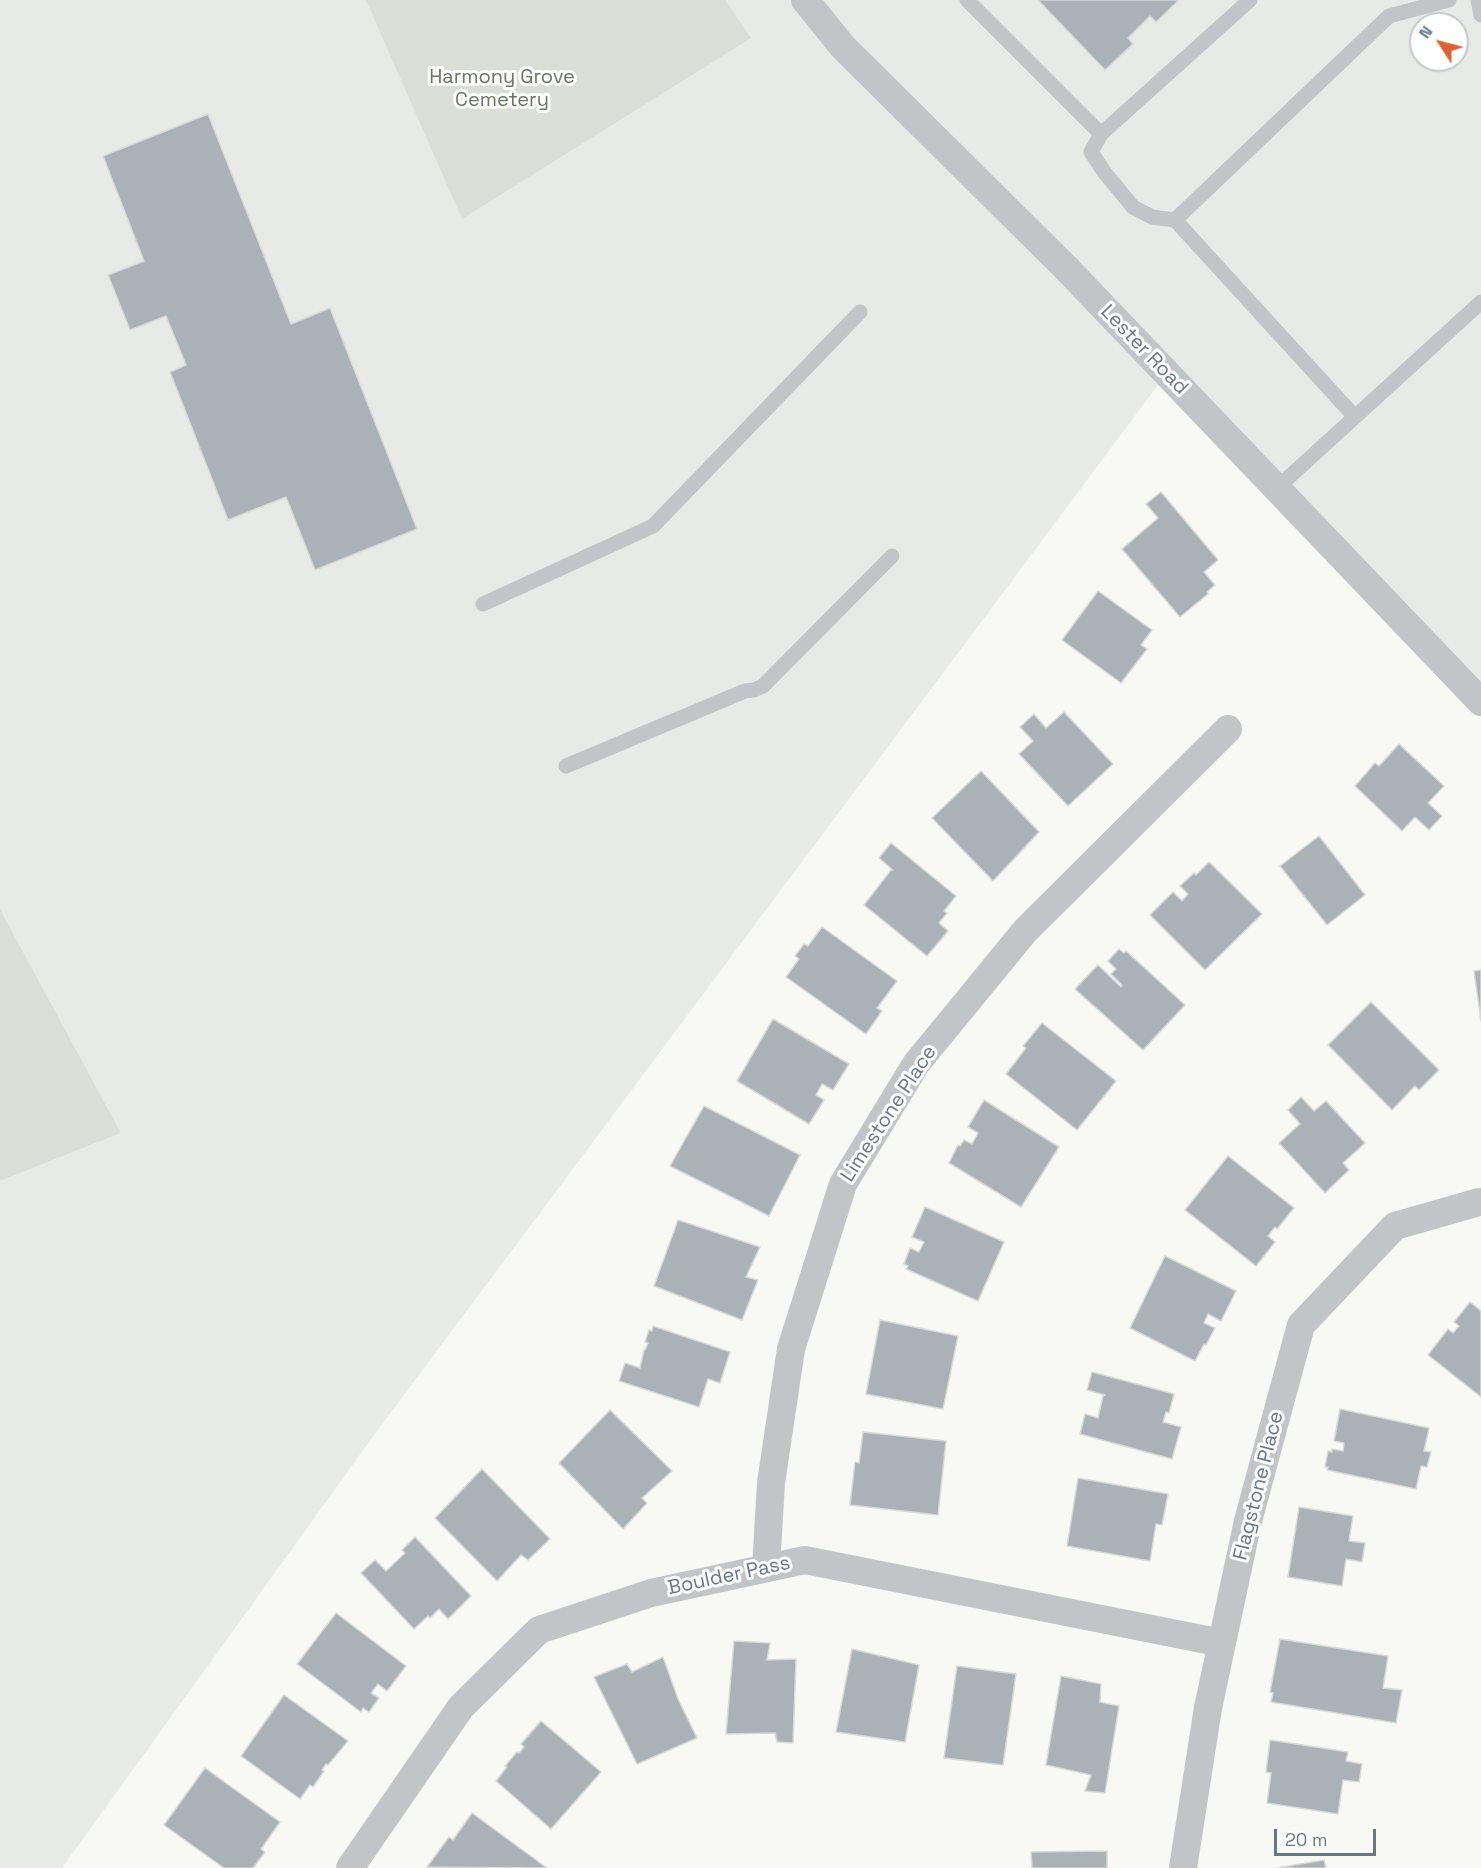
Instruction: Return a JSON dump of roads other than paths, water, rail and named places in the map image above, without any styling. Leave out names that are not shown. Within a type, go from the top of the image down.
[{"type":"street","name":"Lester Road","points":[[805,0],[843,47],[1067,269],[1481,702]]},
{"type":"street","name":"Limestone Place","points":[[766,1568],[771,1483],[791,1349],[843,1184],[916,1064],[1025,931],[1228,729]]},
{"type":"street","name":"Flagstone Place","points":[[1183,1868],[1208,1708],[1221,1643],[1248,1521],[1301,1325],[1395,1226],[1479,1202]]},
{"type":"street","name":"Boulder Pass","points":[[350,1868],[461,1707],[539,1630],[651,1593],[805,1560],[1221,1643]]},
{"type":"lane","points":[[967,0],[1101,134]]},
{"type":"lane","points":[[1250,0],[1101,134],[1091,152],[1133,207],[1152,217],[1175,220],[1355,417]]},
{"type":"lane","points":[[1175,220],[1389,16],[1449,0]]},
{"type":"lane","points":[[1478,0],[1481,15]]},
{"type":"lane","points":[[1276,488],[1481,302]]},
{"type":"lane","points":[[483,604],[653,526],[860,312]]},
{"type":"lane","points":[[566,766],[745,691],[763,686],[892,556]]},
{"type":"park label","name":"Harmony Grove Cemetery","points":[[502,90]]}]
